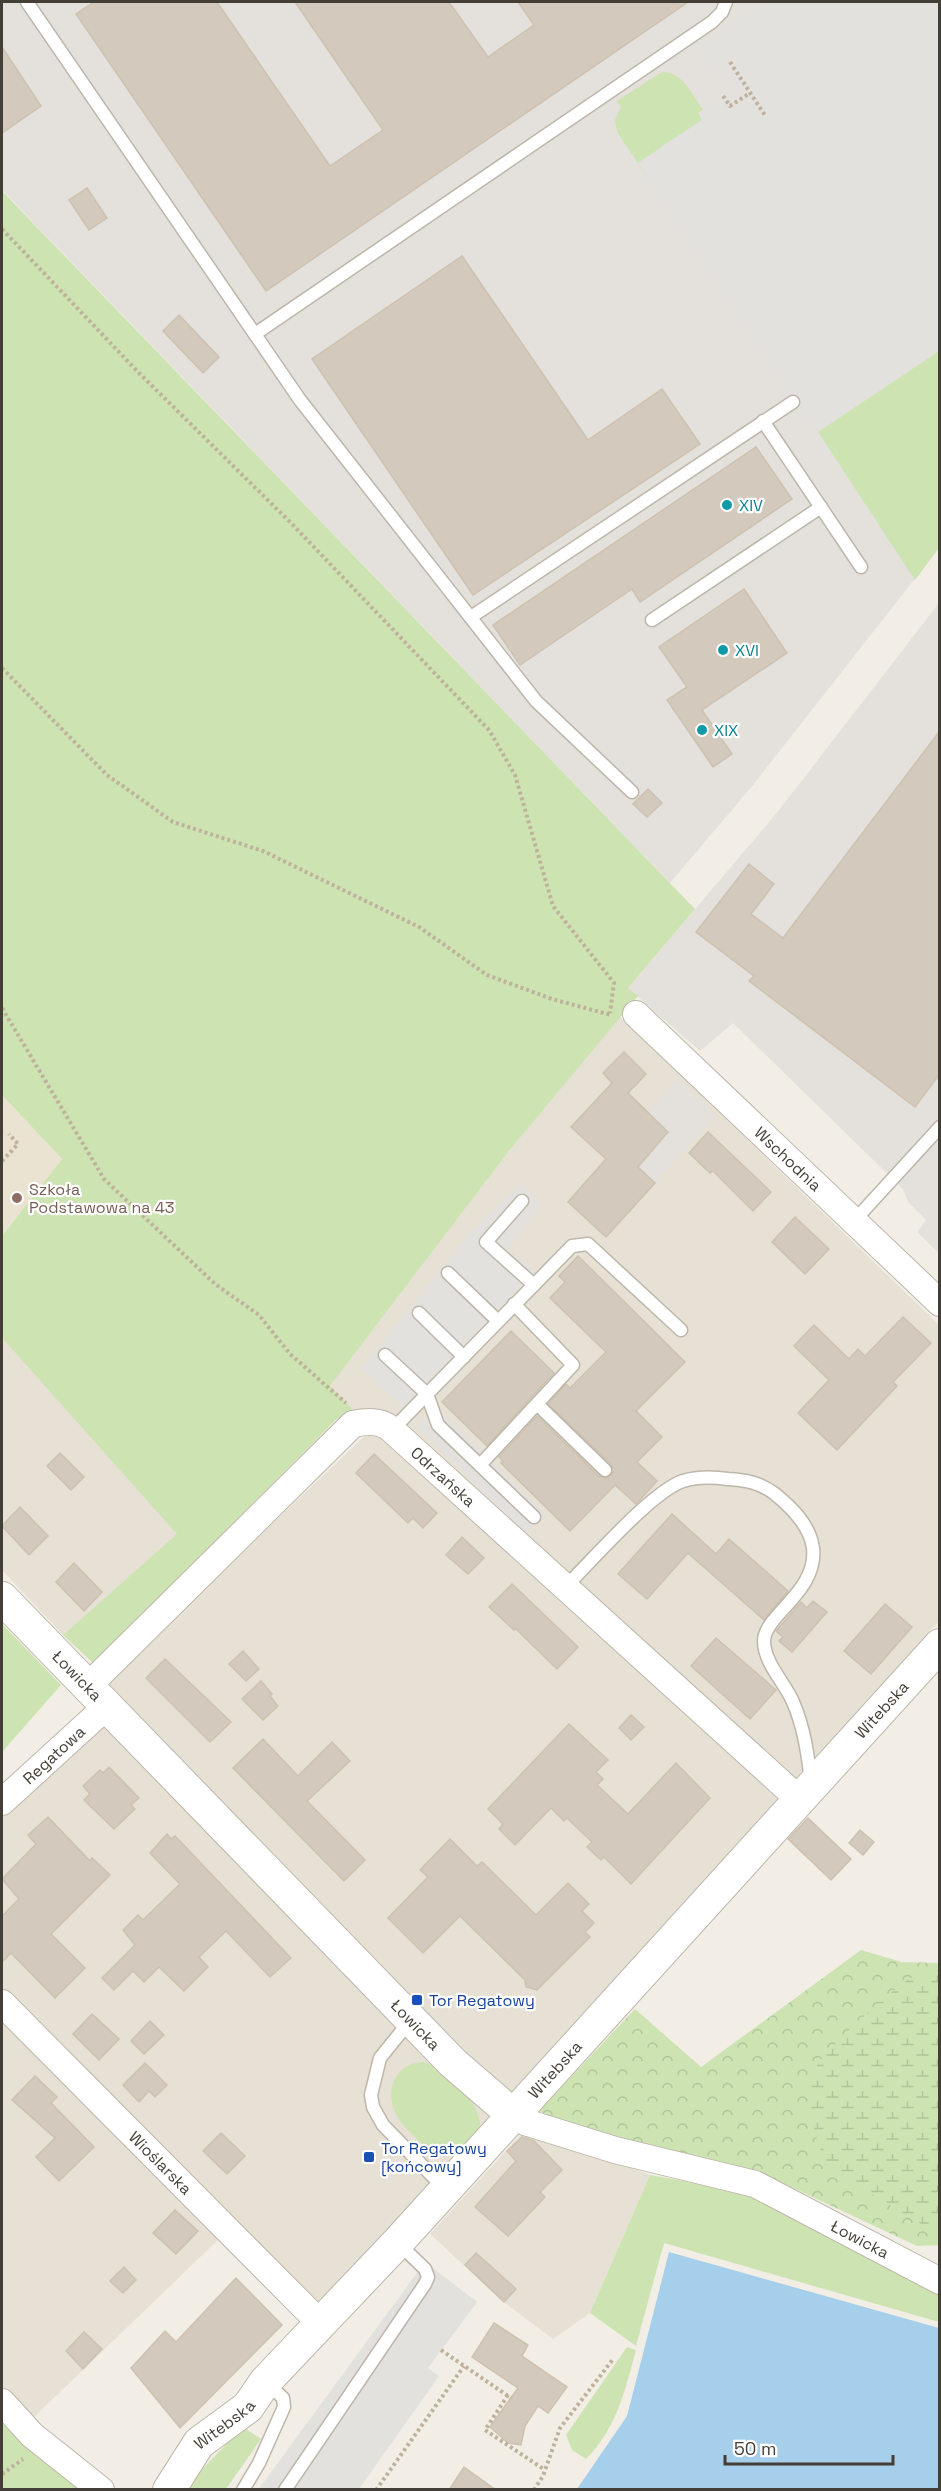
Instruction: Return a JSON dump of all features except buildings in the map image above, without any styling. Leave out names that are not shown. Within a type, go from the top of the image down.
[{"type":"street","name":"Wschodnia","points":[[626,1016],[854,1221],[939,1303]]},
{"type":"street","name":"Odrzańska","points":[[364,1421],[380,1423],[392,1430],[565,1587],[806,1794]]},
{"type":"street","points":[[97,1696],[353,1424],[364,1421]]},
{"type":"street","name":"Łowicka","points":[[2,1598],[453,2063],[512,2114],[525,2122],[615,2150],[755,2184],[939,2281]]},
{"type":"street","name":"Witebska","points":[[169,2490],[199,2443],[248,2407],[265,2382],[398,2242],[939,1645]]},
{"type":"street","name":"Regatowa","points":[[2,1802],[97,1696]]},
{"type":"street","name":"Wioślarska","points":[[2,2003],[320,2323]]},
{"type":"street","points":[[2,2402],[32,2435],[101,2490]]},
{"type":"lane","points":[[27,2],[300,399],[536,701],[632,792]]},
{"type":"lane","points":[[255,334],[712,22],[722,12],[726,2]]},
{"type":"lane","points":[[471,617],[793,402]]},
{"type":"lane","points":[[763,422],[861,567]]},
{"type":"lane","points":[[652,620],[821,507]]},
{"type":"lane","points":[[854,1221],[939,1127]]},
{"type":"lane","points":[[522,1201],[486,1242],[534,1285]]},
{"type":"lane","points":[[392,1430],[572,1246],[588,1244],[681,1330]]},
{"type":"lane","points":[[448,1273],[498,1321]]},
{"type":"lane","points":[[480,1465],[573,1365],[514,1304]]},
{"type":"lane","points":[[419,1313],[464,1357]]},
{"type":"lane","points":[[385,1355],[428,1394],[438,1425],[534,1516]]},
{"type":"lane","points":[[537,1404],[605,1470]]},
{"type":"lane","points":[[565,1587],[658,1496],[683,1481],[715,1478],[746,1480],[766,1487],[790,1506],[808,1531],[813,1548],[811,1569],[803,1588],[771,1626],[764,1640],[768,1658],[790,1696],[804,1736],[806,1794]]},
{"type":"lane","points":[[411,2020],[380,2058],[370,2095],[373,2107],[383,2125],[445,2189]]},
{"type":"lane","points":[[285,2490],[425,2284],[428,2277],[425,2269],[398,2242]]},
{"type":"lane","points":[[248,2487],[284,2407],[283,2398],[265,2382]]},
{"type":"path","points":[[730,62],[766,117]]},
{"type":"path","points":[[723,96],[730,106],[750,93]]},
{"type":"path","points":[[2,229],[139,373],[290,522],[489,730],[515,775],[553,906],[614,983],[610,1013]]},
{"type":"path","points":[[2,668],[107,775],[173,822],[263,852],[419,927],[487,975],[552,999],[626,1016]]},
{"type":"path","points":[[2,1008],[104,1179],[214,1284],[259,1315],[290,1354],[364,1421]]},
{"type":"path","points":[[2,1161],[18,1144],[9,1134]]},
{"type":"path","points":[[441,2350],[509,2396],[485,2430],[545,2470]]},
{"type":"path","points":[[534,2490],[545,2470],[560,2428],[614,2358]]},
{"type":"path","points":[[376,2490],[464,2366]]},
{"type":"shaded area","points":[[2,2],[939,2],[939,548],[753,785],[670,883],[2,190]]},
{"type":"shaded area","points":[[769,2],[939,2],[939,351],[818,432],[638,163],[702,120],[698,113],[727,94],[732,101],[743,93],[733,79],[727,83],[708,55],[712,38]]},
{"type":"shaded area","points":[[939,603],[939,1253],[917,1232],[926,1220],[908,1202],[903,1189],[733,1023],[700,1051],[628,988],[776,814]]},
{"type":"shaded area","points":[[620,1017],[939,1325],[939,1621],[516,2087],[325,2308],[244,2228],[221,2237],[33,2418],[2,2387],[2,1796],[122,1667],[371,1430],[329,1387],[509,1151]]},
{"type":"shaded area","points":[[678,1079],[716,1115],[606,1237],[568,1202]]},
{"type":"shaded area","name":"Szkoła Podstawowa na 43","points":[[2,1095],[62,1159],[2,1236]]},
{"type":"shaded area","points":[[521,1184],[541,1203],[508,1249],[535,1272],[402,1407],[362,1368],[471,1232]]},
{"type":"shaded area","points":[[2,1338],[178,1534],[63,1635],[2,1570]]},
{"type":"shaded area","points":[[434,1406],[545,1514],[526,1534],[417,1427]]},
{"type":"shaded area","points":[[527,2128],[650,2175],[590,2313],[553,2339],[505,2303],[430,2234]]},
{"type":"shaded area","points":[[425,2262],[477,2302],[428,2368],[439,2376],[359,2489],[258,2490]]},
{"type":"green space","points":[[662,72],[676,76],[686,85],[703,110],[698,113],[703,120],[662,146],[652,184],[617,132],[615,120],[621,107],[617,101]]},
{"type":"green space","points":[[2,191],[695,909],[628,988],[638,996],[509,1151],[330,1386],[355,1412],[337,1419],[94,1664],[63,1635],[177,1534],[2,1338],[2,1236],[62,1159],[2,1095]]},
{"type":"green space","points":[[939,351],[939,548],[915,580],[805,412],[828,396],[841,416]]},
{"type":"green space","points":[[2,1624],[61,1685],[2,1752]]},
{"type":"green space","points":[[861,1950],[902,1962],[939,1963],[940,2245],[917,2246],[755,2170],[609,2141],[539,2111],[635,2009],[701,2067]]},
{"type":"green space","points":[[939,1973],[939,2222],[934,2225],[923,2225],[830,2169],[824,2159],[813,2124],[811,2087],[820,2060],[869,2012],[908,1980],[919,1974]]},
{"type":"green space","points":[[423,2062],[443,2072],[463,2090],[477,2112],[480,2123],[478,2137],[461,2155],[444,2156],[431,2152],[403,2125],[395,2111],[391,2092],[397,2075],[412,2064]]},
{"type":"green space","points":[[650,2175],[761,2195],[939,2292],[939,2322],[664,2243],[636,2346],[590,2313]]},
{"type":"green space","points":[[627,2347],[636,2350],[618,2408],[605,2435],[586,2459],[572,2450],[566,2435]]},
{"type":"green space","points":[[2,2423],[22,2443],[78,2489],[2,2489]]},
{"type":"green space","points":[[243,2427],[261,2439],[226,2489],[182,2490]]},
{"type":"water","points":[[669,2252],[939,2328],[939,2489],[577,2489],[627,2416]]},
{"type":"place","name":"XIV","points":[[727,505]]},
{"type":"place","name":"XVI","points":[[723,650]]},
{"type":"place","name":"XIX","points":[[702,730]]},
{"type":"place","name":"Szkoła Podstawowa na 43","points":[[17,1198]]},
{"type":"place","name":"Tor Regatowy","points":[[417,2000]]},
{"type":"place","name":"Tor Regatowy [końcowy]","points":[[369,2157]]}]
